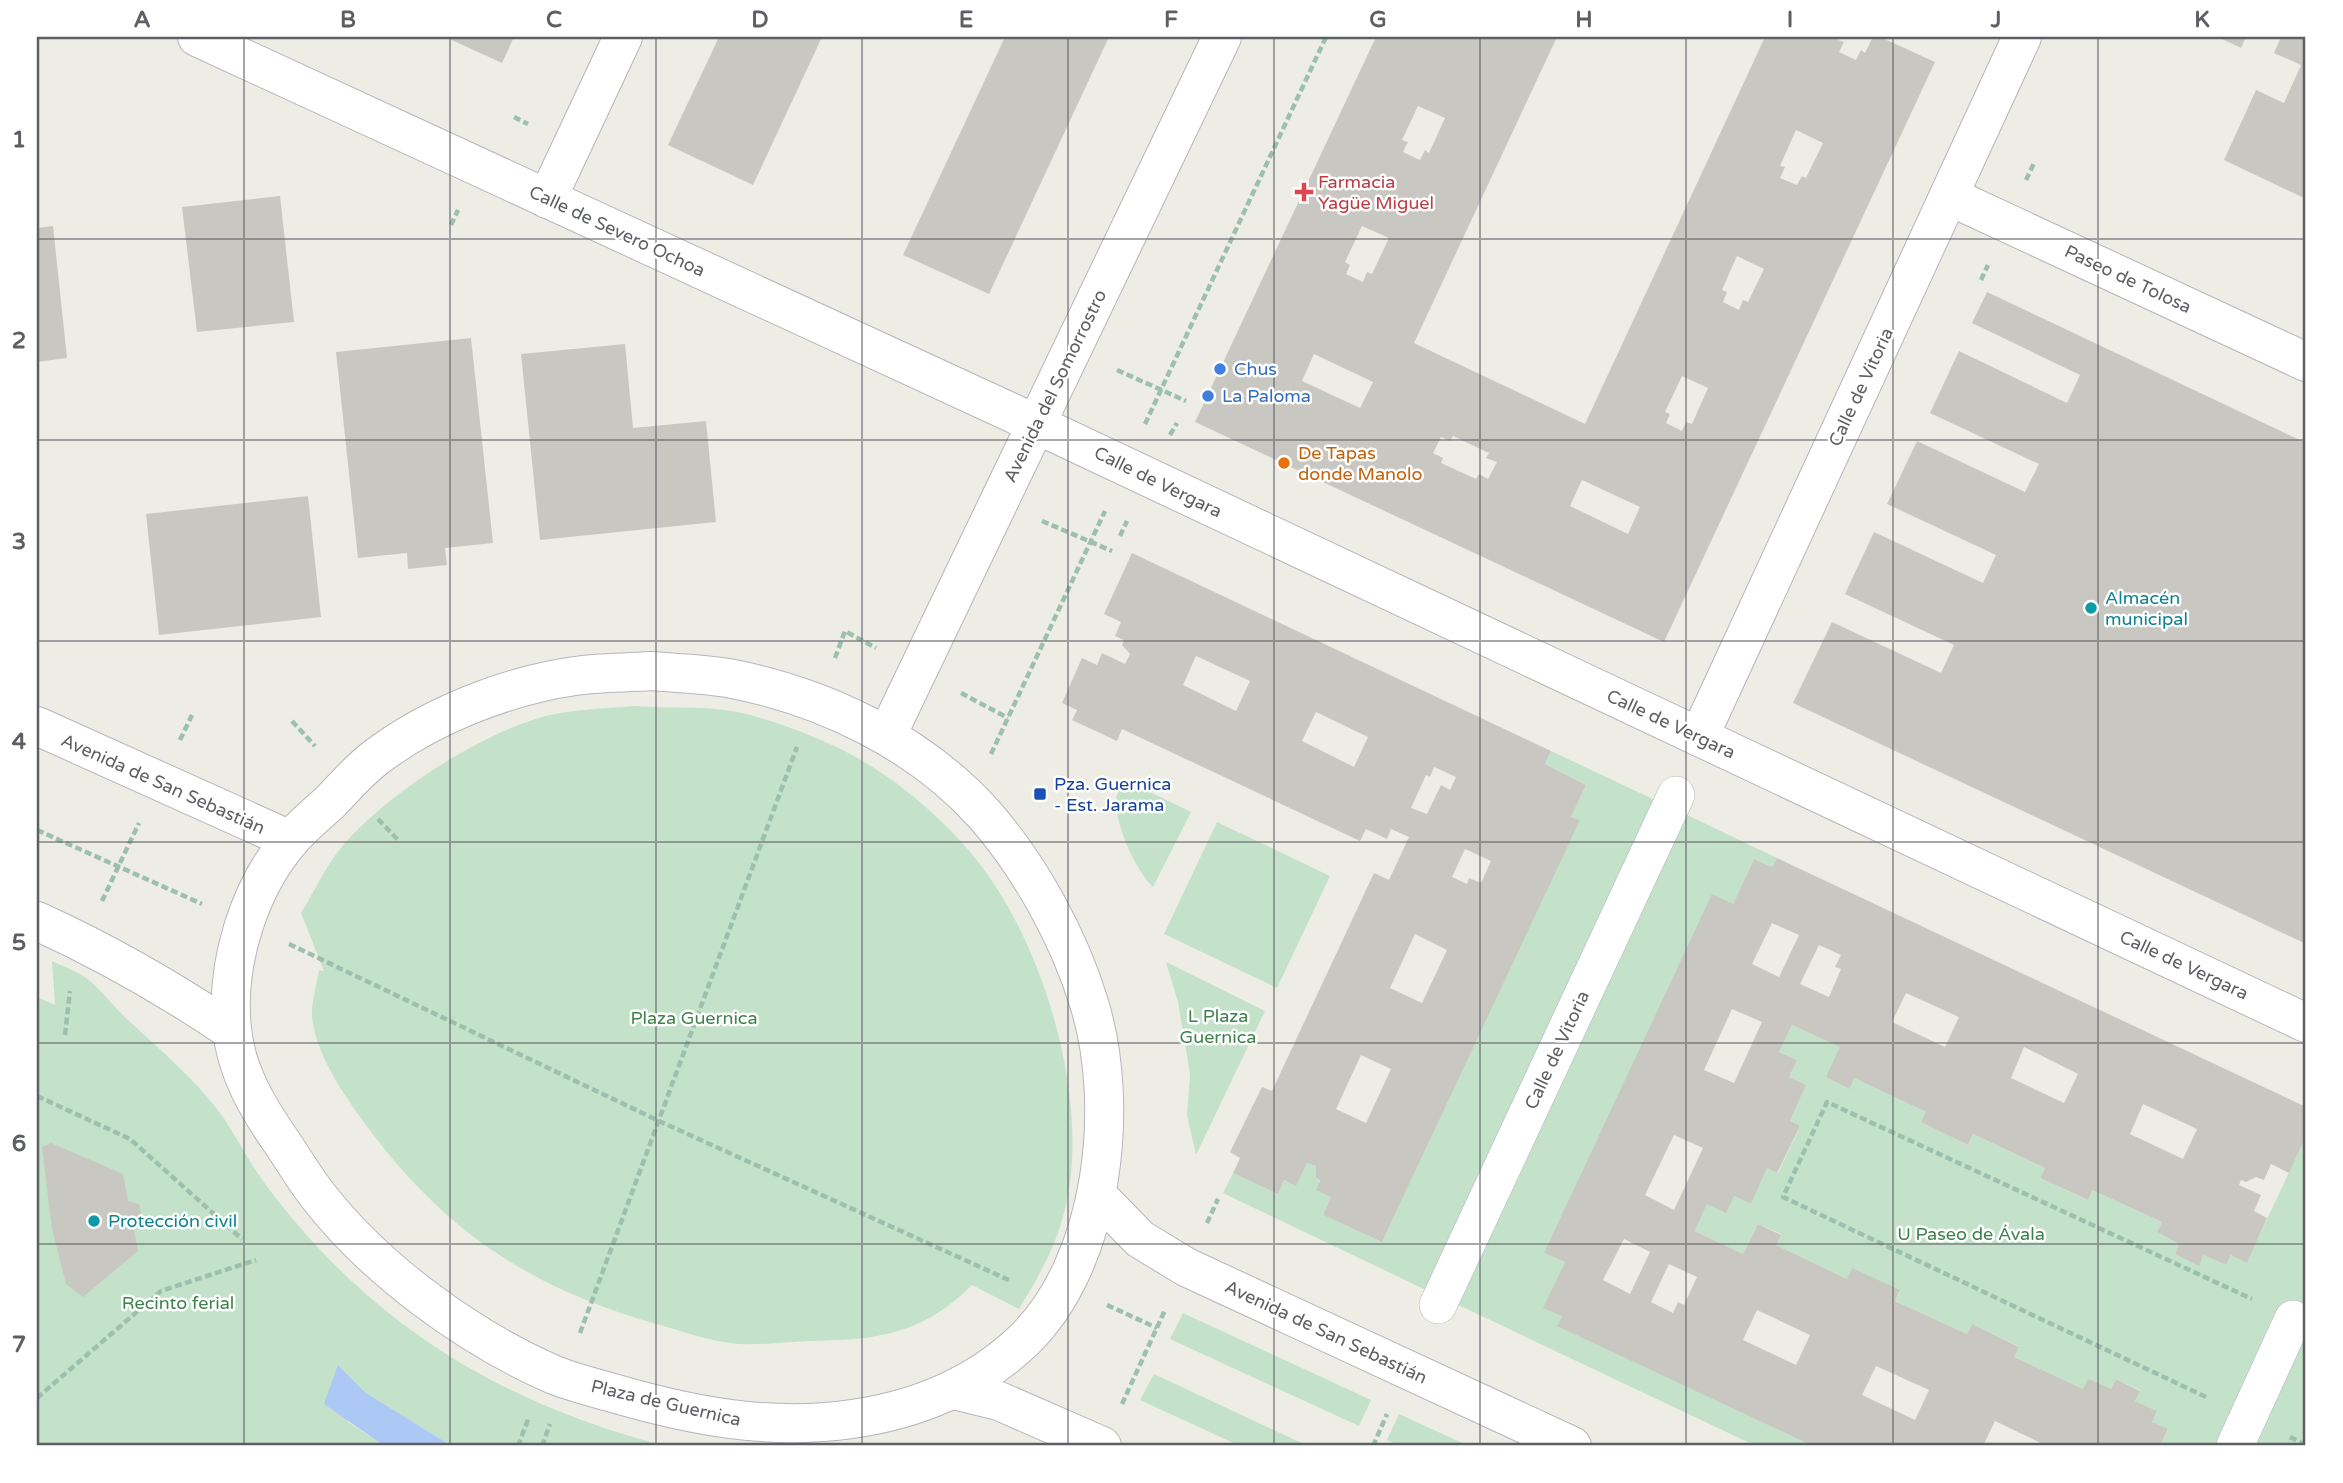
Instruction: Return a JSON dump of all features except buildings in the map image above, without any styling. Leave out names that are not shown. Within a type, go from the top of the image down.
[{"type":"street","name":"Calle de Severo Ochoa","points":[[197,37],[1037,425]]},
{"type":"street","points":[[547,199],[623,37]]},
{"type":"street","name":"Avenida del Somorrostro","points":[[887,735],[1222,37]]},
{"type":"street","name":"Calle de Vitoria","points":[[1699,737],[2022,37]]},
{"type":"street","name":"Paseo de Tolosa","points":[[1949,197],[2306,362]]},
{"type":"street","name":"Calle de Vergara","points":[[1037,425],[2306,1023]]},
{"type":"street","name":"Plaza de Guernica","points":[[651,671],[726,678],[816,702],[887,735],[938,773],[983,813],[1046,901],[1090,1004],[1101,1062],[1105,1121],[1097,1195],[1079,1258],[1027,1337],[996,1363],[954,1390],[880,1415],[785,1424],[733,1422],[643,1402],[566,1379],[476,1334],[364,1246],[319,1198],[259,1109],[242,1070],[232,1031],[231,972],[246,924],[265,878],[290,841],[373,760],[421,728],[493,697],[573,676],[651,671]]},
{"type":"street","name":"Avenida de San Sebastián","points":[[37,726],[290,841]]},
{"type":"street","name":"Calle de Vitoria","points":[[1438,1305],[1676,795]]},
{"type":"street","points":[[37,921],[83,942],[184,998],[232,1031]]},
{"type":"street","name":"Avenida de San Sebastián","points":[[1097,1195],[1139,1239],[1186,1267],[1572,1446]]},
{"type":"street","points":[[2242,1432],[2294,1319]]},
{"type":"street","points":[[954,1390],[999,1401],[1102,1446]]},
{"type":"path","points":[[542,1446],[586,1315],[789,766],[845,631]]},
{"type":"path","points":[[65,1035],[70,984],[83,942],[192,716]]},
{"type":"path","points":[[37,830],[246,924],[659,1121],[996,1277],[1058,1293],[1095,1299],[1157,1328]]},
{"type":"path","points":[[37,1096],[130,1139],[242,1239]]},
{"type":"path","points":[[2294,1319],[1827,1102],[1783,1197],[2242,1432],[2306,1445]]},
{"type":"path","points":[[37,1398],[160,1292],[256,1260]]},
{"type":"path","points":[[1102,1446],[1147,1350]]},
{"type":"green space","name":"Plaza Guernica","points":[[635,706],[733,711],[801,732],[854,756],[907,791],[940,820],[982,867],[1005,902],[1026,941],[1057,1030],[1067,1077],[1072,1124],[1072,1168],[1061,1223],[1046,1261],[1019,1309],[972,1285],[935,1315],[897,1331],[855,1339],[748,1344],[708,1339],[611,1310],[530,1273],[494,1251],[460,1225],[427,1196],[396,1163],[340,1088],[325,1060],[315,1031],[313,1000],[319,970],[324,971],[301,913],[340,849],[359,828],[410,785],[471,747],[532,720],[560,713]]},
{"type":"green space","points":[[1551,751],[1657,801],[1428,1291],[1223,1193],[1233,1173],[1278,1194],[1284,1180],[1296,1185],[1307,1163],[1316,1166],[1316,1178],[1331,1197],[1323,1215],[1382,1242],[1579,820],[1571,817],[1586,785],[1545,764]]},
{"type":"green space","points":[[1125,780],[1191,812],[1153,887],[1139,869],[1121,830],[1116,805],[1117,795]]},
{"type":"green space","points":[[1683,813],[1777,858],[1772,867],[1754,859],[1733,904],[1545,1253],[1565,1262],[1544,1307],[1562,1316],[1558,1326],[1814,1446],[1756,1446],[1454,1303]]},
{"type":"green space","points":[[1217,822],[1330,876],[1277,988],[1164,934]]},
{"type":"green space","name":"Recinto ferial","points":[[52,961],[90,981],[187,1075],[220,1113],[262,1180],[309,1237],[351,1281],[397,1319],[445,1353],[496,1383],[550,1408],[607,1429],[666,1446],[452,1446],[366,1393],[338,1365],[348,1422],[384,1446],[37,1446],[37,997],[55,1005]]},
{"type":"green space","name":"L Plaza Guernica","points":[[1166,962],[1265,1011],[1196,1155],[1187,1115],[1190,1074],[1178,1002]]},
{"type":"green space","name":"U Paseo de Ávala","points":[[1792,1025],[1840,1047],[1850,1089],[1854,1078],[1926,1112],[1922,1122],[1968,1145],[1973,1134],[2045,1168],[2040,1178],[2087,1200],[2092,1190],[2162,1222],[2157,1232],[2179,1244],[2175,1254],[2198,1265],[2203,1255],[2226,1265],[2231,1255],[2247,1262],[2306,1136],[2306,1446],[2160,1446],[2168,1430],[2152,1422],[2157,1411],[2135,1401],[2140,1390],[2116,1379],[2111,1389],[2083,1389],[2014,1357],[2018,1346],[1972,1324],[1967,1334],[1895,1301],[1900,1291],[1847,1279],[1776,1245],[1781,1234],[1758,1224],[1743,1254],[1695,1231],[1707,1204],[1734,1196],[1751,1204],[1767,1168],[1778,1173],[1800,1127],[1790,1121],[1806,1085],[1789,1077],[1797,1060],[1779,1052]]},
{"type":"green space","points":[[1183,1313],[1371,1400],[1359,1426],[1170,1339]]},
{"type":"green space","points":[[1154,1374],[1308,1446],[1240,1446],[1140,1400]]},
{"type":"green space","points":[[1399,1414],[1469,1446],[1401,1446],[1387,1440]]},
{"type":"water","points":[[338,1365],[366,1393],[452,1446],[384,1446],[324,1404]]},
{"type":"place","name":"Farmacia Yagüe Miguel","points":[[1304,192]]},
{"type":"place","name":"Chus","points":[[1220,369]]},
{"type":"place","name":"La Paloma","points":[[1208,396]]},
{"type":"place","name":"De Tapas donde Manolo","points":[[1284,463]]},
{"type":"place","name":"Almacén municipal","points":[[2091,608]]},
{"type":"place","name":"Pza. Guernica - Est. Jarama","points":[[1040,794]]},
{"type":"place","name":"Protección civil","points":[[94,1221]]}]
